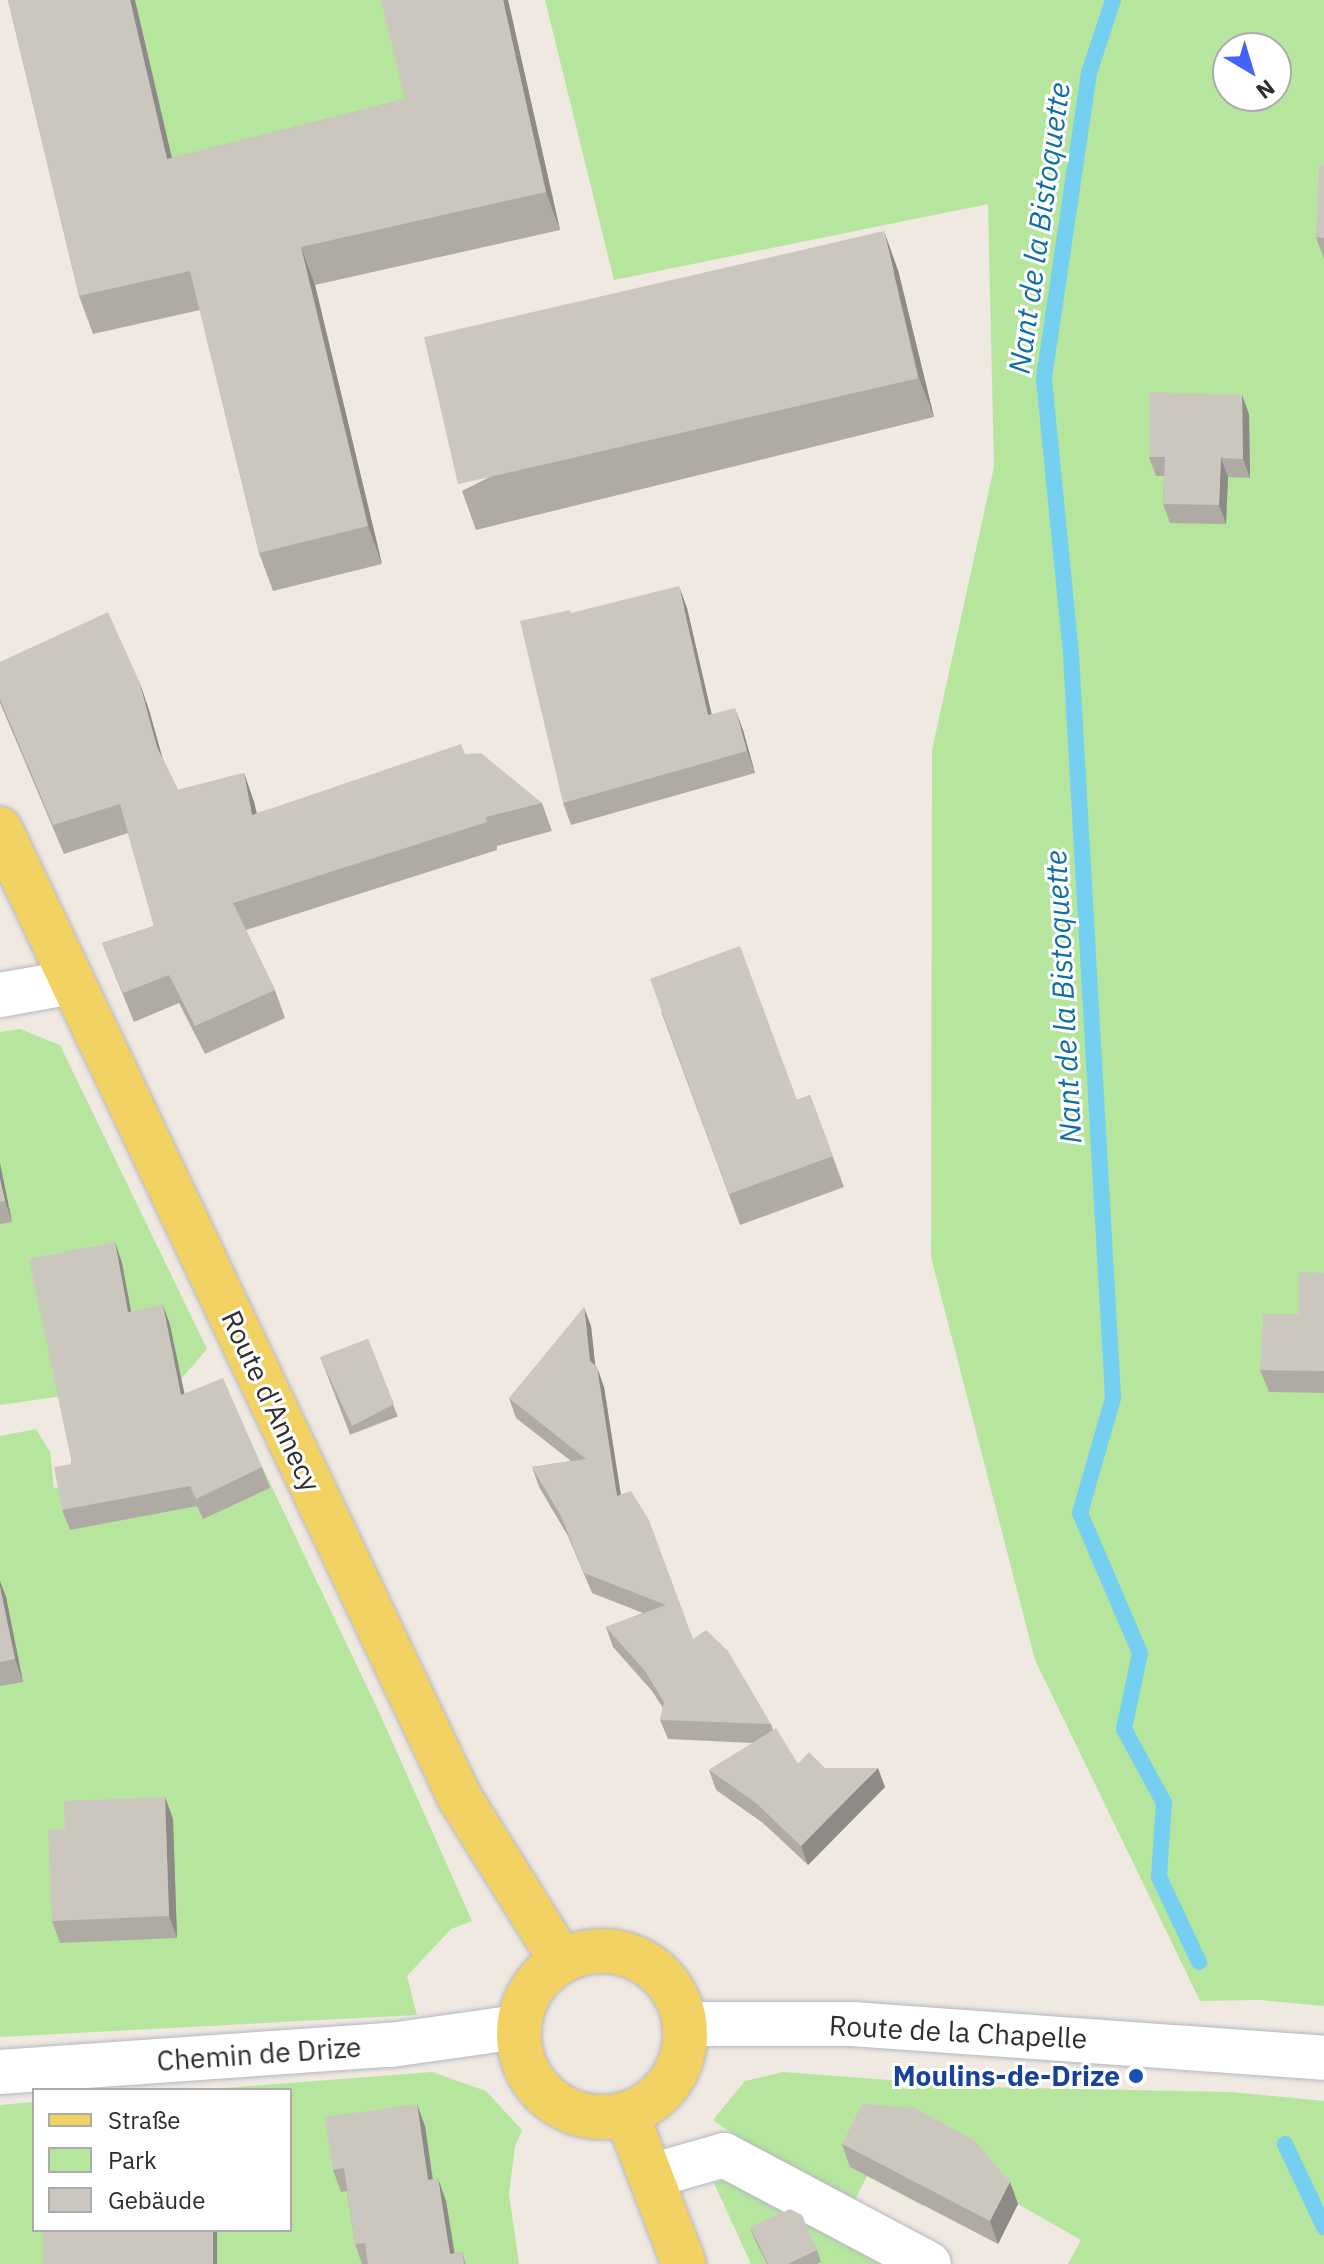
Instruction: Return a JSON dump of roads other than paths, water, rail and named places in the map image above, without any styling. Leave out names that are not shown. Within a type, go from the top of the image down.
[{"type":"main road","name":"Route d'Annecy","points":[[0,829],[460,1798],[562,1961]]},
{"type":"main road","points":[[616,1952],[642,1961],[664,1977],[681,2003],[687,2024],[684,2056],[673,2080],[653,2101],[627,2115],[602,2119],[578,2115],[553,2102],[528,2074],[519,2050],[518,2027],[524,2003],[533,1988],[562,1961],[585,1953],[616,1952]]},
{"type":"main road","points":[[627,2115],[684,2264]]},
{"type":"street","points":[[0,995],[72,982]]},
{"type":"street","name":"Route de la Chapelle","points":[[687,2024],[852,2024],[1324,2058]]},
{"type":"street","name":"Chemin de Drize","points":[[0,2072],[391,2045],[518,2027]]},
{"type":"street","points":[[651,2176],[724,2155],[929,2264]]},
{"type":"waterway","name":"Nant de la Bistoquette","points":[[1113,0],[1089,73],[1044,379],[1071,655],[1113,1398],[1080,1513],[1140,1653],[1124,1729],[1164,1803],[1159,1877],[1199,1962]]},
{"type":"waterway","name":"Nant de la Bistoquette","points":[[1285,2144],[1324,2227]]},
{"type":"place","name":"Moulins-de-Drize","points":[[1136,2076]]}]
